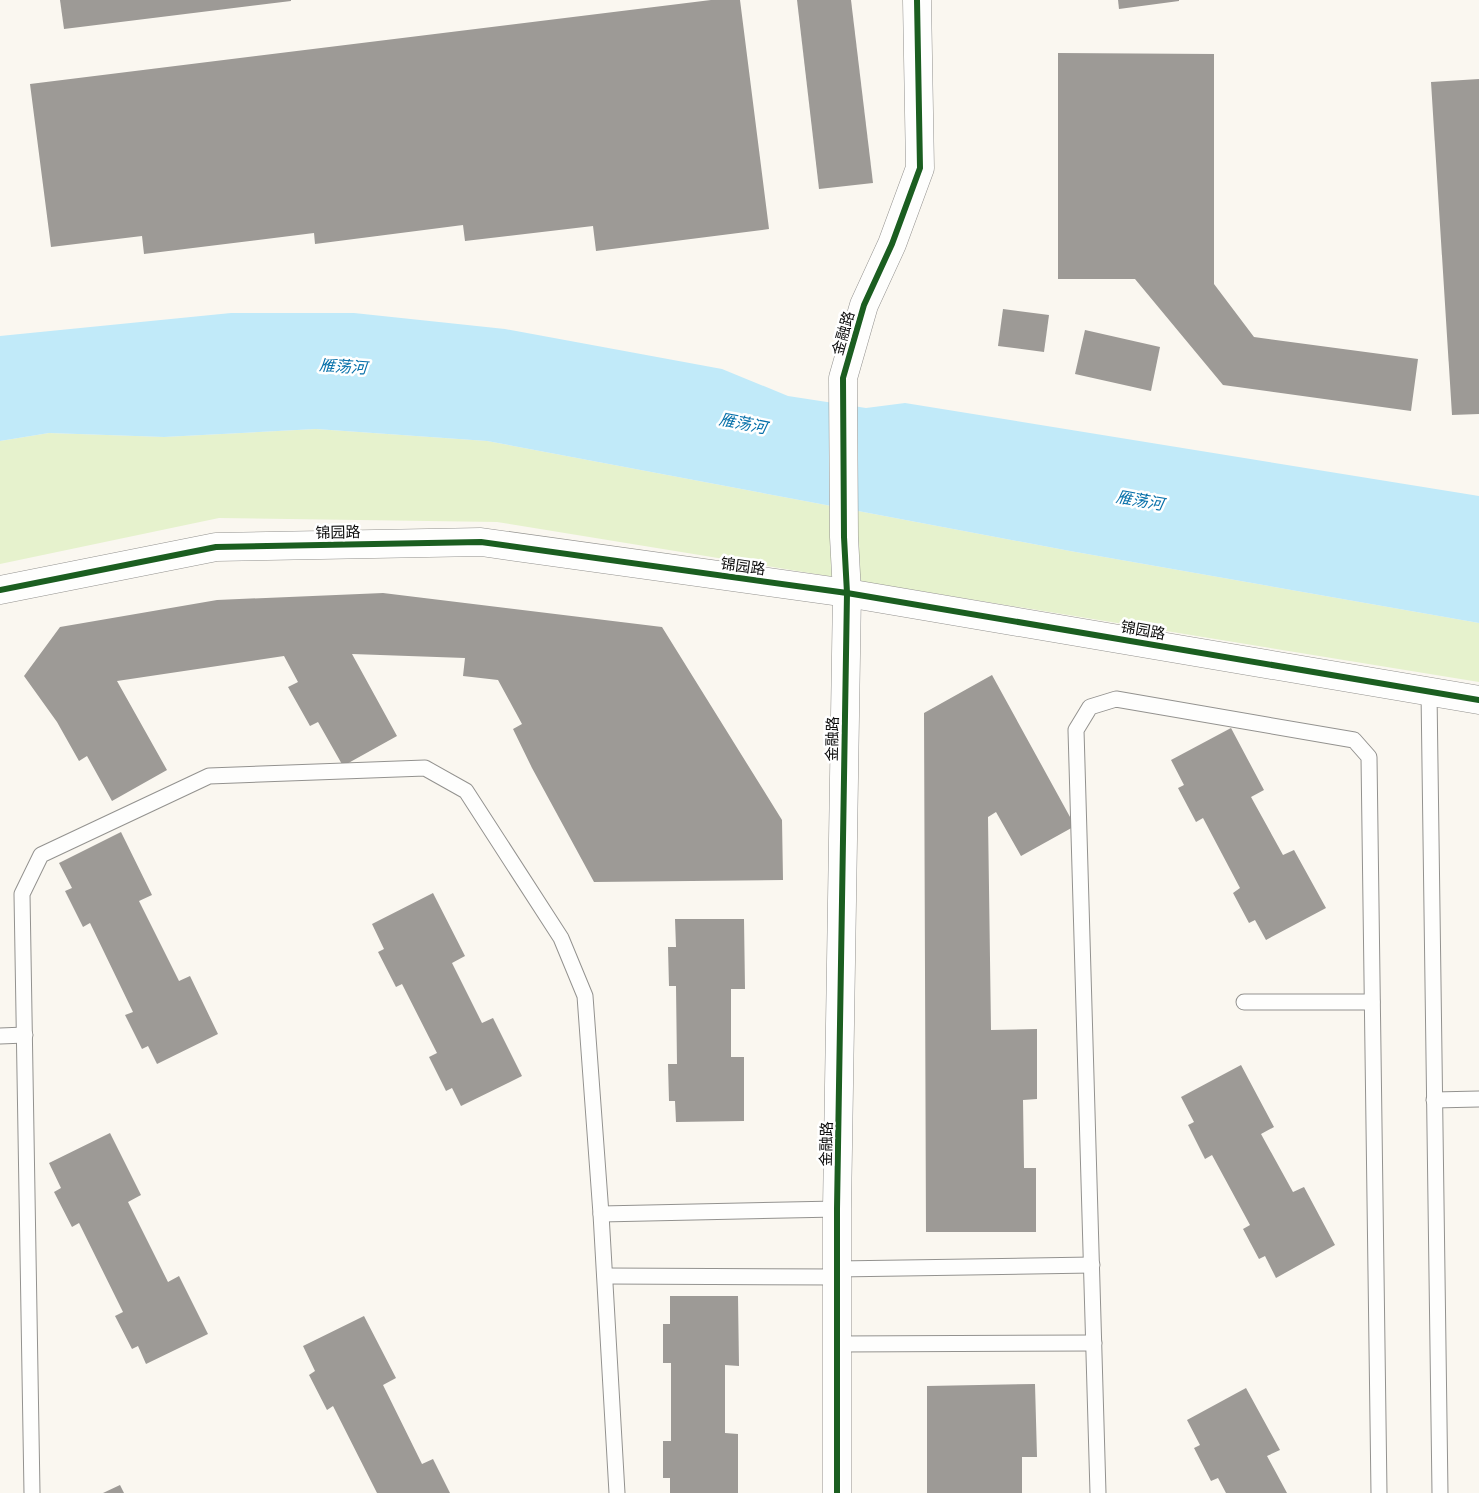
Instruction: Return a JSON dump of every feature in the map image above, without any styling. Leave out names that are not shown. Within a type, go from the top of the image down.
[{"type":"street","name":"金融路","points":[[837,1493],[837,1209],[847,593],[844,537],[843,378],[864,306],[892,244],[920,168],[917,0]]},
{"type":"street","name":"锦园路","points":[[0,590],[216,547],[481,542],[847,593],[1479,700]]},
{"type":"lane","points":[[1429,692],[1440,1493]]},
{"type":"lane","points":[[1098,1493],[1076,730],[1090,707],[1116,699],[1354,740],[1369,758],[1379,1493]]},
{"type":"lane","points":[[32,1493],[22,894],[41,855],[209,776],[425,768],[466,791],[561,938],[585,996],[605,1276],[617,1493]]},
{"type":"lane","points":[[1244,1002],[1372,1002]]},
{"type":"lane","points":[[0,1036],[25,1035]]},
{"type":"lane","points":[[1434,1100],[1479,1099]]},
{"type":"lane","points":[[601,1214],[837,1209]]},
{"type":"lane","points":[[605,1276],[837,1273],[1092,1265]]},
{"type":"lane","points":[[837,1344],[1094,1342]]},
{"type":"green space","points":[[316,429],[487,441],[1070,551],[1479,623],[1479,682],[497,522],[219,518],[0,564],[0,441],[49,433],[164,437]]},
{"type":"water","name":"雁荡河","points":[[231,313],[354,313],[505,329],[722,369],[788,396],[866,408],[905,403],[1479,496],[1479,623],[1070,551],[487,441],[316,429],[164,437],[49,433],[0,441],[0,336]]},
{"type":"building","points":[[60,0],[291,0],[291,1],[64,29]]},
{"type":"building","points":[[711,0],[740,0],[769,229],[596,251],[593,226],[465,241],[463,225],[315,244],[314,233],[144,254],[142,236],[51,247],[30,84]]},
{"type":"building","points":[[797,0],[851,0],[873,183],[819,189]]},
{"type":"building","points":[[1118,0],[1179,0],[1179,1],[1119,9]]},
{"type":"building","points":[[1058,53],[1214,54],[1214,284],[1254,337],[1418,359],[1411,411],[1223,385],[1135,279],[1058,279]]},
{"type":"building","points":[[1479,79],[1479,414],[1452,415],[1431,82]]},
{"type":"building","points":[[1003,309],[1049,315],[1044,352],[998,346]]},
{"type":"building","points":[[1085,330],[1160,347],[1151,391],[1075,374]]},
{"type":"building","points":[[383,593],[662,627],[782,820],[783,880],[594,882],[513,729],[522,724],[498,680],[463,676],[465,658],[352,654],[397,736],[343,766],[318,722],[310,726],[288,687],[298,682],[284,656],[117,681],[167,770],[112,801],[87,756],[79,761],[57,722],[24,676],[60,627],[217,600]]},
{"type":"building","points":[[992,675],[1075,826],[1021,856],[996,812],[988,817],[991,1030],[1037,1029],[1037,1099],[1023,1100],[1024,1168],[1036,1168],[1036,1232],[926,1232],[924,713]]},
{"type":"building","points":[[1231,728],[1264,790],[1251,797],[1283,855],[1294,850],[1326,908],[1266,940],[1255,920],[1249,923],[1233,893],[1240,888],[1203,818],[1196,822],[1178,788],[1184,785],[1171,760]]},
{"type":"building","points":[[121,832],[152,895],[139,901],[179,981],[190,976],[218,1034],[157,1064],[148,1046],[142,1049],[125,1015],[133,1012],[90,923],[83,927],[65,891],[72,888],[59,863]]},
{"type":"building","points":[[433,893],[465,956],[452,963],[482,1023],[493,1018],[522,1076],[461,1106],[452,1088],[446,1091],[429,1057],[437,1053],[402,984],[396,987],[378,952],[384,949],[372,924]]},
{"type":"building","points":[[675,919],[744,919],[745,989],[731,989],[731,1057],[744,1057],[744,1121],[676,1122],[675,1101],[669,1101],[668,1064],[677,1064],[676,986],[669,986],[668,947],[676,947]]},
{"type":"building","points":[[1241,1065],[1274,1127],[1261,1134],[1293,1192],[1304,1187],[1335,1245],[1276,1278],[1265,1256],[1259,1259],[1243,1229],[1250,1225],[1212,1155],[1205,1159],[1188,1125],[1194,1122],[1181,1097]]},
{"type":"building","points":[[110,1133],[141,1195],[128,1202],[168,1282],[179,1276],[208,1334],[146,1364],[138,1346],[132,1349],[115,1316],[123,1312],[79,1223],[72,1227],[54,1192],[61,1188],[49,1163]]},
{"type":"building","points":[[670,1296],[738,1296],[739,1366],[725,1365],[725,1433],[738,1434],[738,1493],[670,1493],[670,1478],[663,1478],[663,1441],[671,1441],[671,1363],[663,1363],[663,1324],[670,1324]]},
{"type":"building","points":[[364,1316],[396,1378],[383,1385],[422,1464],[433,1459],[450,1493],[377,1493],[333,1406],[327,1410],[309,1375],[315,1371],[303,1346]]},
{"type":"building","points":[[1035,1384],[1037,1457],[1022,1457],[1022,1493],[927,1493],[927,1386]]},
{"type":"building","points":[[1246,1388],[1280,1450],[1267,1456],[1287,1493],[1226,1493],[1218,1478],[1211,1481],[1194,1448],[1200,1445],[1187,1420]]},
{"type":"building","points":[[120,1485],[124,1493],[103,1493]]},
{"type":"cycle path","points":[[837,1493],[837,1209],[847,593],[844,537],[843,378],[864,305],[892,244],[920,168],[917,0]]},
{"type":"cycle path","points":[[0,590],[216,547],[481,542],[847,593],[1479,700]]}]
